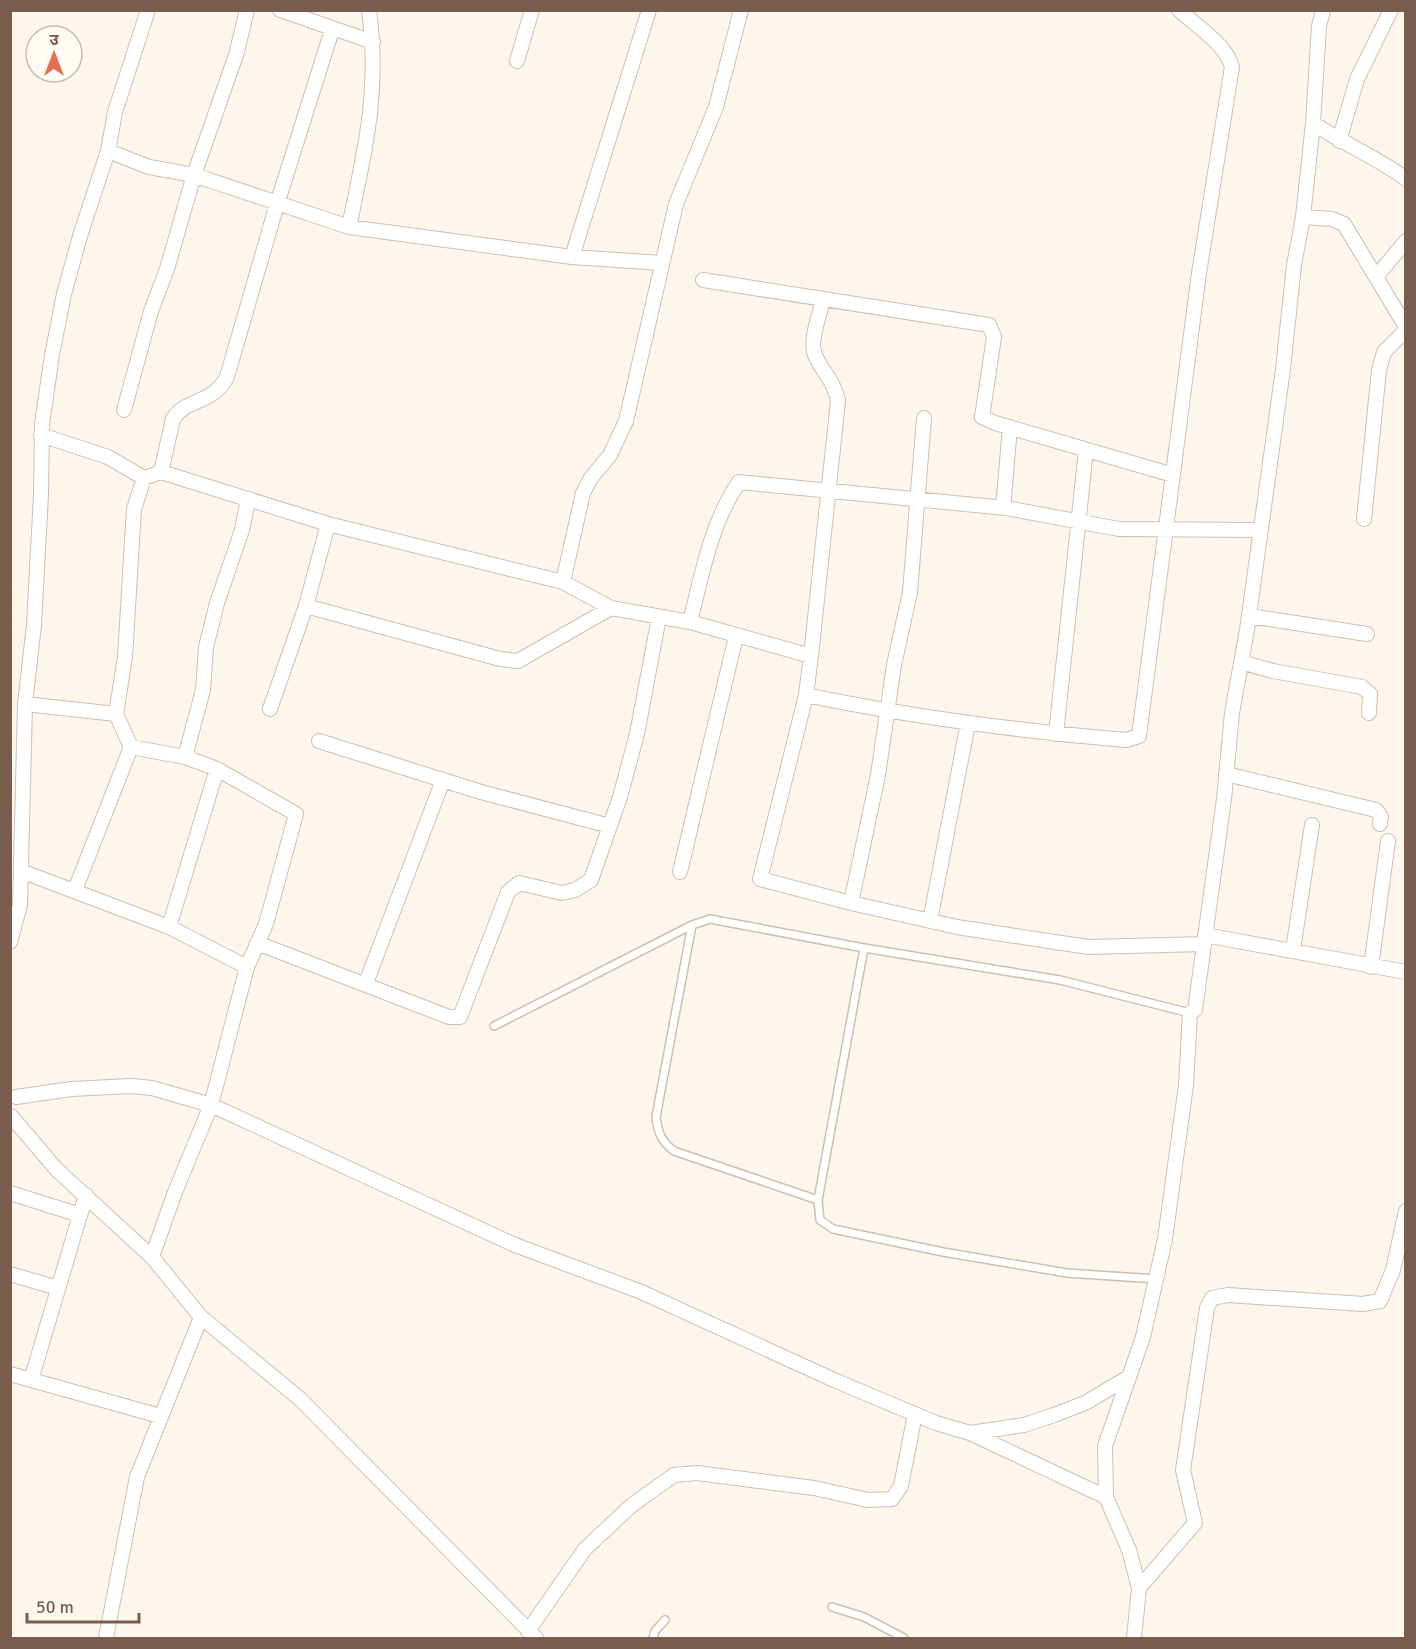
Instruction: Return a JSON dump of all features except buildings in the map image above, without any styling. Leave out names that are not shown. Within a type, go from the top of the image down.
[{"type":"street","points":[[10,942],[21,871],[26,704],[34,625],[41,495],[41,435],[64,294],[108,151],[114,111],[148,10]]},
{"type":"street","points":[[124,410],[194,175],[236,56],[247,10]]},
{"type":"street","points":[[280,10],[332,30],[374,42]]},
{"type":"street","points":[[349,227],[371,118],[374,42],[369,10]]},
{"type":"street","points":[[517,61],[532,10]]},
{"type":"street","points":[[572,257],[649,10]]},
{"type":"street","points":[[563,582],[583,493],[591,478],[610,455],[626,421],[662,262],[682,187],[716,106],[741,10]]},
{"type":"street","points":[[806,695],[888,712],[1056,734],[1126,740],[1139,736],[1199,273],[1232,67],[1230,58],[1179,10]]},
{"type":"street","points":[[1134,1638],[1139,1588],[1129,1550],[1106,1497],[1105,1446],[1143,1337],[1165,1239],[1186,1085],[1190,1013],[1195,1010],[1241,662],[1261,530],[1294,265],[1303,217],[1313,123],[1319,26],[1323,10]]},
{"type":"street","points":[[1339,141],[1357,79],[1391,10]]},
{"type":"street","points":[[161,472],[172,418],[176,413],[212,396],[220,390],[227,377],[277,204],[332,30]]},
{"type":"street","points":[[1313,123],[1339,141],[1385,163],[1406,179]]},
{"type":"street","points":[[108,151],[149,167],[194,175],[349,227],[572,257],[662,262]]},
{"type":"street","points":[[1303,217],[1332,219],[1344,224],[1406,328],[1384,352],[1379,370],[1364,519]]},
{"type":"street","points":[[1376,277],[1406,241]]},
{"type":"street","points":[[703,280],[989,325],[994,337],[982,417],[1010,428],[1173,475]]},
{"type":"street","points":[[823,299],[814,339],[815,354],[835,384],[838,401],[811,656],[806,695],[760,879],[930,921],[1088,947],[1204,939],[1293,950],[1406,972]]},
{"type":"street","points":[[851,903],[888,712],[894,665],[910,592],[924,418]]},
{"type":"street","points":[[1003,508],[1010,428]]},
{"type":"street","points":[[41,435],[108,457],[144,478],[161,472],[328,524],[563,582],[611,608],[690,622],[811,656]]},
{"type":"street","points":[[1056,734],[1086,450]]},
{"type":"street","points":[[75,890],[131,747],[116,714],[125,657],[134,509],[144,478]]},
{"type":"street","points":[[690,622],[709,548],[727,501],[740,482],[1003,508],[1119,529],[1261,530]]},
{"type":"street","points":[[185,757],[203,690],[206,647],[217,603],[242,530],[248,498]]},
{"type":"street","points":[[270,709],[306,606],[328,524]]},
{"type":"street","points":[[306,606],[500,659],[518,661],[611,608]]},
{"type":"street","points":[[1249,616],[1367,634]]},
{"type":"street","points":[[257,943],[366,983],[449,1017],[460,1017],[508,892],[519,883],[562,893],[575,890],[591,880],[610,826],[637,734],[659,617]]},
{"type":"street","points":[[680,872],[736,636]]},
{"type":"street","points":[[1241,662],[1273,671],[1362,687],[1371,694],[1369,713]]},
{"type":"street","points":[[26,704],[116,714]]},
{"type":"street","points":[[930,921],[968,723]]},
{"type":"street","points":[[319,741],[443,780],[610,826]]},
{"type":"street","points":[[131,747],[185,757],[217,769],[296,814],[266,924],[247,968],[211,1105],[175,1192],[152,1257]]},
{"type":"street","points":[[169,927],[217,769]]},
{"type":"street","points":[[1226,774],[1376,810],[1380,824]]},
{"type":"street","points":[[366,983],[443,780]]},
{"type":"street","points":[[1293,950],[1312,825]]},
{"type":"street","points":[[1371,967],[1388,841]]},
{"type":"street","points":[[21,871],[169,927],[247,968]]},
{"type":"street","points":[[915,1414],[901,1486],[892,1499],[868,1500],[814,1488],[697,1473],[674,1475],[632,1505],[585,1549],[532,1635],[300,1399],[201,1317],[152,1257],[57,1170],[11,1116],[16,1107],[13,1093],[131,1086],[152,1088],[211,1105],[515,1245],[639,1292],[915,1414],[970,1433],[1106,1497]]},
{"type":"street","points":[[10,1193],[80,1215]]},
{"type":"street","points":[[31,1380],[86,1195]]},
{"type":"street","points":[[1139,1588],[1195,1523],[1183,1470],[1207,1308],[1212,1298],[1228,1295],[1363,1304],[1380,1301],[1399,1271],[1406,1211]]},
{"type":"street","points":[[10,1274],[58,1288]]},
{"type":"street","points":[[106,1638],[137,1477],[201,1317]]},
{"type":"street","points":[[10,1374],[160,1416]]},
{"type":"street","points":[[970,1433],[1024,1425],[1054,1415],[1085,1403],[1129,1377]]},
{"type":"lane","points":[[494,1026],[692,925],[710,919],[864,948],[1060,980],[1190,1013]]},
{"type":"lane","points":[[692,925],[656,1117],[658,1132],[663,1143],[674,1151],[818,1200]]},
{"type":"lane","points":[[864,948],[818,1200],[820,1220],[833,1229],[943,1252],[1067,1273],[1156,1279]]},
{"type":"lane","points":[[832,1607],[864,1617],[904,1638]]},
{"type":"lane","points":[[653,1638],[655,1631],[665,1620]]}]
